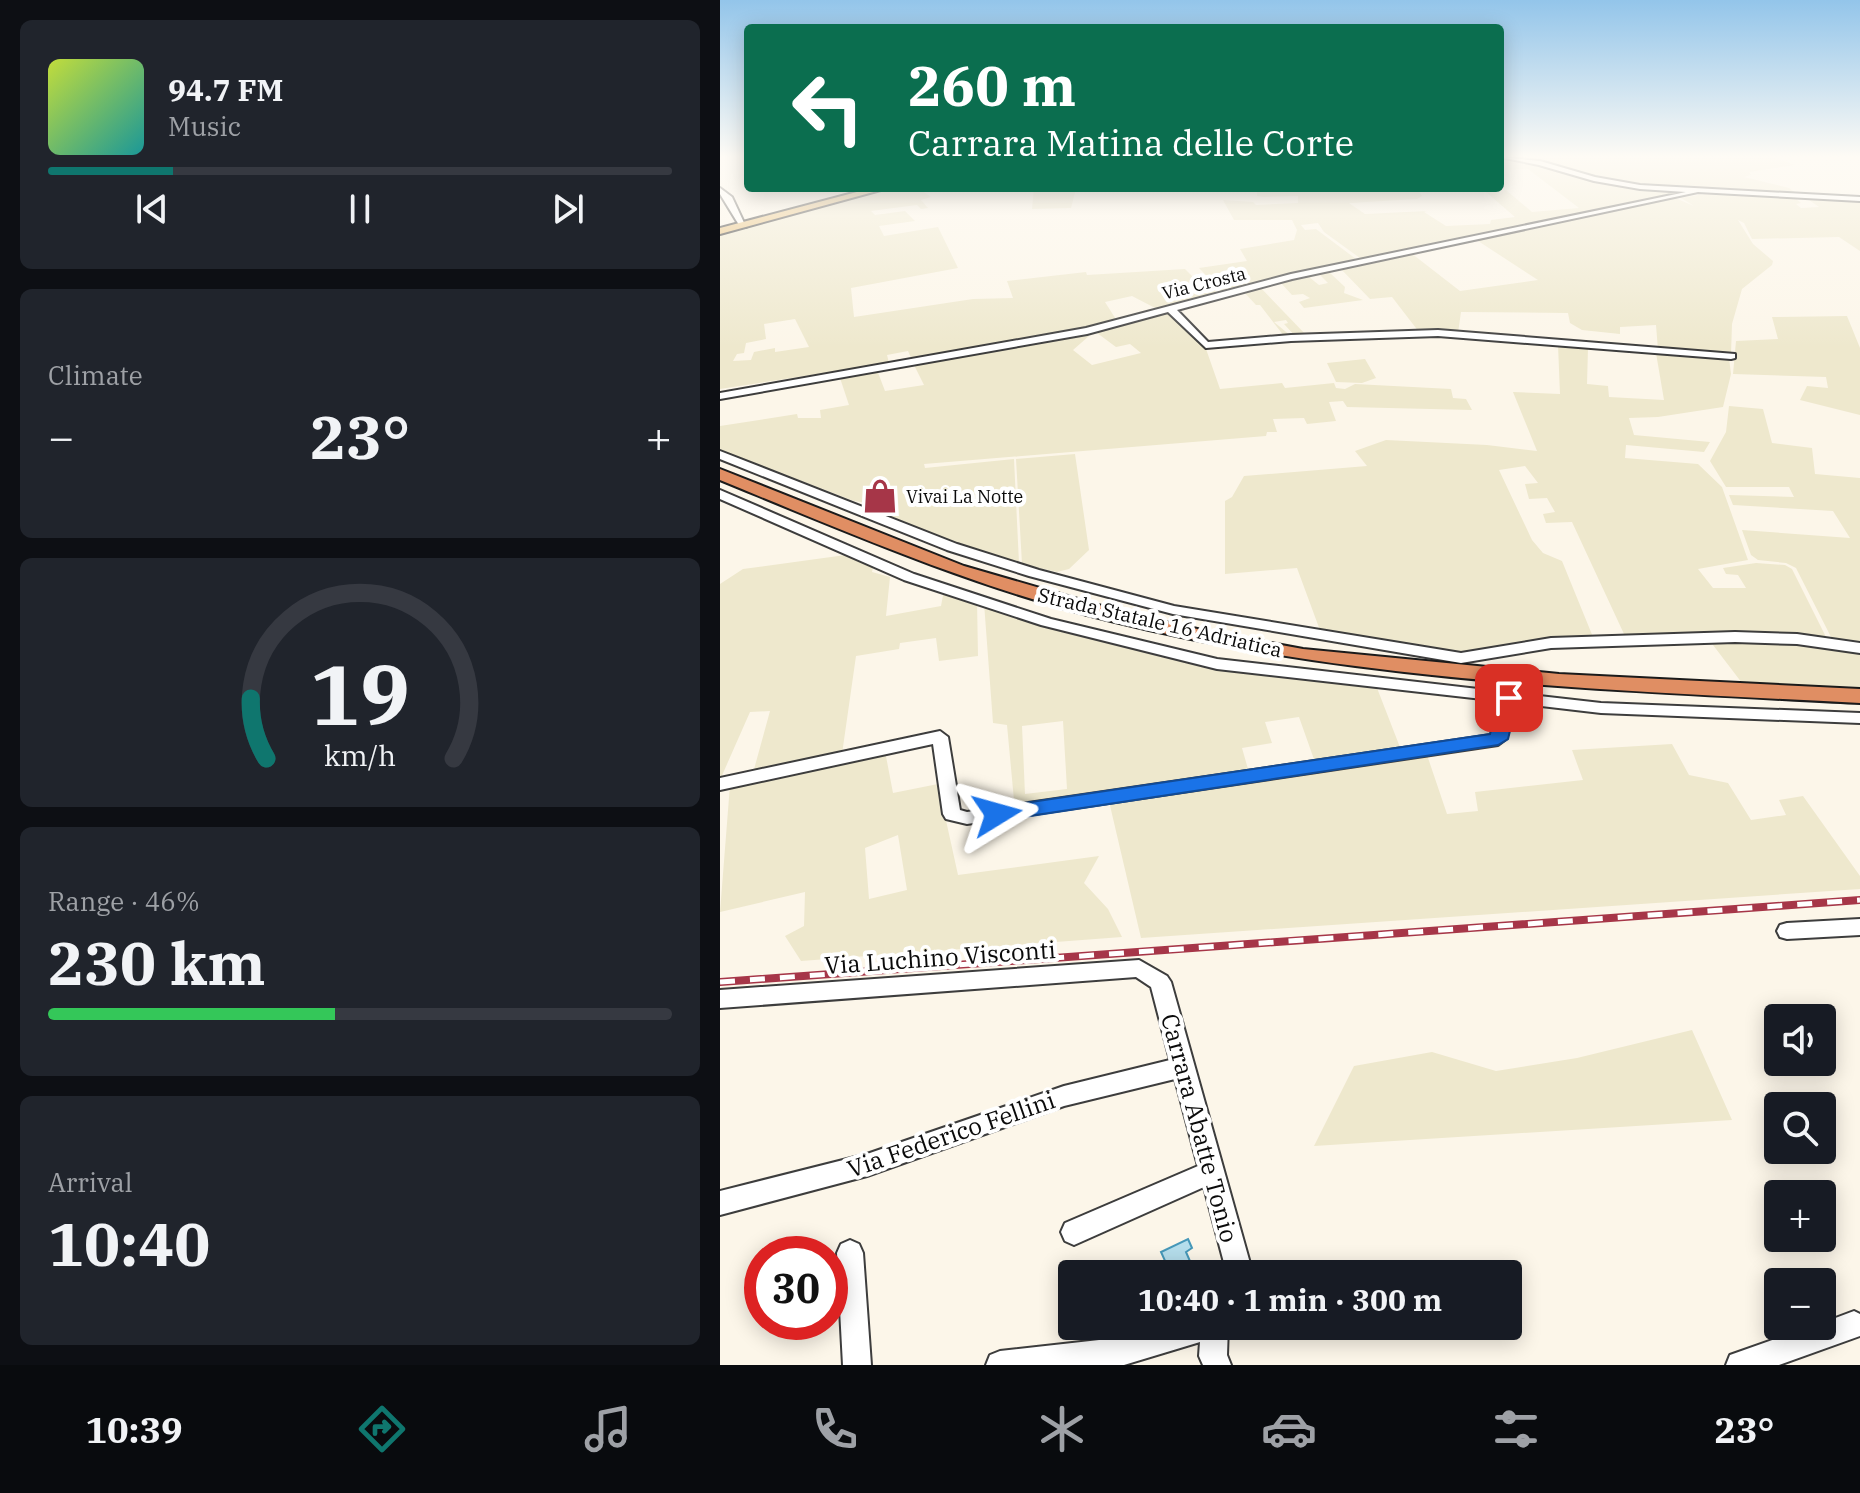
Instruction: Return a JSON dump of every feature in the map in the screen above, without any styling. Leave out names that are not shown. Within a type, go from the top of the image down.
[{"type":"highway","name":"Strada Statale 16 Adriatica","points":[[720,474],[957,570],[1114,616],[1206,637],[1303,655],[1559,681],[1860,696]]},
{"type":"highway","name":"Strada Statale 16 Adriatica","points":[[720,487],[965,588],[1181,646],[1292,667],[1553,690],[1860,706]]},
{"type":"main road","points":[[720,231],[759,221]]},
{"type":"street","points":[[741,221],[743,225]]},
{"type":"street","name":"Via Crosta","points":[[720,396],[1046,338],[1305,274],[1558,221]]},
{"type":"street","points":[[1169,308],[1206,345],[1291,338],[1438,333],[1731,356]]},
{"type":"street","points":[[720,389],[753,384],[760,387]]},
{"type":"street","points":[[720,455],[965,551],[1075,586],[1217,617],[1461,658],[1551,643],[1735,637],[1797,639],[1860,648]]},
{"type":"street","points":[[720,494],[909,577],[1046,622],[1217,664],[1601,708],[1860,718]]},
{"type":"street","points":[[720,784],[940,737],[952,814],[967,818],[1498,739],[1509,698]]},
{"type":"street","points":[[1787,931],[1860,927]]},
{"type":"street","name":"Via Luchino Visconti","points":[[720,999],[1139,968],[1160,982]]},
{"type":"street","name":"Carrara Abatte Tonio","points":[[1160,982],[1236,1260]]},
{"type":"street","name":"Via Federico Fellini","points":[[720,1203],[867,1165],[1064,1096],[1183,1067]]},
{"type":"street","points":[[1074,1232],[1213,1171]]},
{"type":"street","points":[[850,1253],[857,1365]]},
{"type":"street","points":[[1740,1365],[1854,1325]]},
{"type":"street","points":[[1000,1365],[1135,1350],[1165,1340]]},
{"type":"street","points":[[1214,1340],[1213,1356],[1217,1365]]},
{"type":"shaded area","points":[[769,221],[915,221],[879,226],[884,236],[938,227],[958,268],[851,288],[854,317],[973,299],[1013,298],[1007,281],[1086,272],[1087,275],[1185,269],[1203,287],[1211,287],[1218,294],[1159,310],[1132,296],[1105,302],[1117,321],[1076,332],[912,360],[908,351],[887,355],[889,363],[720,389],[720,234]],"holes":[[[795,319],[809,347],[775,352],[775,348],[754,352],[751,360],[733,361],[737,354],[744,353],[746,343],[766,339],[764,324]]]},
{"type":"shaded area","points":[[1292,221],[1438,221],[1446,226],[1490,224],[1491,221],[1554,221],[1364,261],[1324,232],[1318,223],[1301,225],[1305,230],[1316,229],[1360,262],[1223,293],[1199,268],[1247,261],[1240,249],[1294,240],[1297,230]]},
{"type":"shaded area","points":[[1564,221],[1738,221],[1753,244],[1773,261],[1742,289],[1732,324],[1731,354],[1658,350],[1656,325],[1620,327],[1620,334],[1582,330],[1570,323],[1568,313],[1461,312],[1458,333],[1419,332],[1392,297],[1370,299],[1340,268],[1411,253],[1460,291],[1538,280],[1475,239]]},
{"type":"shaded area","points":[[1739,221],[1860,221],[1860,251],[1839,237],[1752,239],[1744,223]]},
{"type":"shaded area","points":[[1329,272],[1345,287],[1344,293],[1363,300],[1304,308],[1299,302],[1310,298],[1303,294],[1292,295],[1281,283],[1309,277],[1319,285],[1328,283],[1319,274]]},
{"type":"shaded area","points":[[1260,287],[1308,337],[1296,337],[1284,324],[1288,323],[1286,320],[1274,322],[1291,336],[1284,336],[1260,305],[1256,305],[1243,291]]},
{"type":"shaded area","points":[[1165,311],[1205,346],[1220,389],[1282,383],[1285,388],[1334,383],[1336,388],[1345,389],[1355,384],[1451,389],[1453,398],[1466,399],[1472,410],[1347,407],[1343,401],[1329,402],[1336,421],[1307,424],[1304,418],[1273,419],[1277,432],[1267,432],[1266,436],[924,464],[925,468],[1014,459],[1019,563],[957,543],[865,506],[867,503],[854,501],[720,450],[720,426],[797,414],[798,418],[821,418],[820,410],[849,405],[839,375],[877,370],[885,391],[924,385],[913,363],[1085,332],[1089,336],[1073,350],[1092,365],[1141,353],[1130,344],[1116,347],[1093,330]]},
{"type":"shaded area","points":[[1847,316],[1860,348],[1860,415],[1800,400],[1807,386],[1828,388],[1826,377],[1733,374],[1736,341],[1778,339],[1772,317]]},
{"type":"shaded area","points":[[1558,345],[1588,348],[1587,384],[1608,386],[1609,397],[1664,400],[1656,353],[1729,358],[1731,374],[1723,407],[1629,418],[1634,435],[1710,442],[1704,452],[1626,445],[1625,458],[1698,464],[1722,487],[1748,560],[1698,569],[1713,588],[1746,588],[1738,575],[1726,574],[1723,568],[1756,563],[1785,565],[1792,569],[1826,637],[1748,633],[1624,634],[1572,522],[1546,523],[1543,514],[1555,512],[1547,498],[1529,499],[1525,484],[1538,483],[1525,466],[1499,470],[1532,540],[1543,553],[1562,561],[1593,637],[1463,654],[1321,633],[1297,568],[1225,574],[1225,501],[1232,497],[1244,476],[1367,466],[1355,451],[1386,440],[1537,451],[1513,392],[1560,394]]},
{"type":"shaded area","points":[[1365,359],[1376,378],[1362,383],[1336,382],[1327,363]]},
{"type":"shaded area","points":[[1729,406],[1763,409],[1772,443],[1812,448],[1815,474],[1860,478],[1860,645],[1832,639],[1796,568],[1786,563],[1758,560],[1751,555],[1742,530],[1850,538],[1833,511],[1733,505],[1729,495],[1794,497],[1789,487],[1726,487],[1710,461],[1726,432]]},
{"type":"shaded area","points":[[1075,454],[1089,550],[1069,569],[1057,572],[1022,564],[1016,459]]},
{"type":"shaded area","points":[[860,553],[875,558],[872,572],[890,577],[886,616],[941,606],[944,590],[977,601],[978,656],[939,661],[936,638],[900,643],[899,649],[856,656],[842,754],[753,773],[770,711],[750,712],[720,780],[720,584],[743,569]]},
{"type":"shaded area","points":[[984,603],[1215,664],[1377,688],[1403,755],[1426,752],[1447,814],[1478,811],[1475,792],[1583,780],[1572,750],[1672,744],[1689,775],[1728,783],[1751,820],[1786,815],[1779,800],[1803,796],[1860,876],[1860,889],[1141,938],[1108,797],[1015,811],[1007,725],[993,723]],"holes":[[[1299,717],[1316,765],[1250,776],[1242,748],[1272,743],[1265,722]],[[1063,721],[1067,789],[1025,794],[1022,726]]]},
{"type":"shaded area","points":[[1714,641],[1794,641],[1860,652],[1860,687],[1742,683],[1713,645]]},
{"type":"shaded area","points":[[885,751],[893,793],[938,784],[958,875],[1099,856],[1084,883],[1108,909],[1122,937],[801,961],[785,936],[804,926],[805,892],[720,912],[730,785]],"holes":[[[898,835],[907,890],[869,899],[865,848]]]},
{"type":"shaded area","points":[[1692,1030],[1732,1120],[1314,1146],[1354,1066],[1432,1052],[1496,1071],[1577,1058]]},
{"type":"water","points":[[1188,1239],[1192,1248],[1186,1252],[1190,1260],[1165,1260],[1161,1252]]},
{"type":"railway","points":[[720,982],[1860,900]]},
{"type":"place","name":"Vivai La Notte","points":[[880,496]]},
{"type":"route","points":[[997,814],[1498,739],[1509,698]]}]
